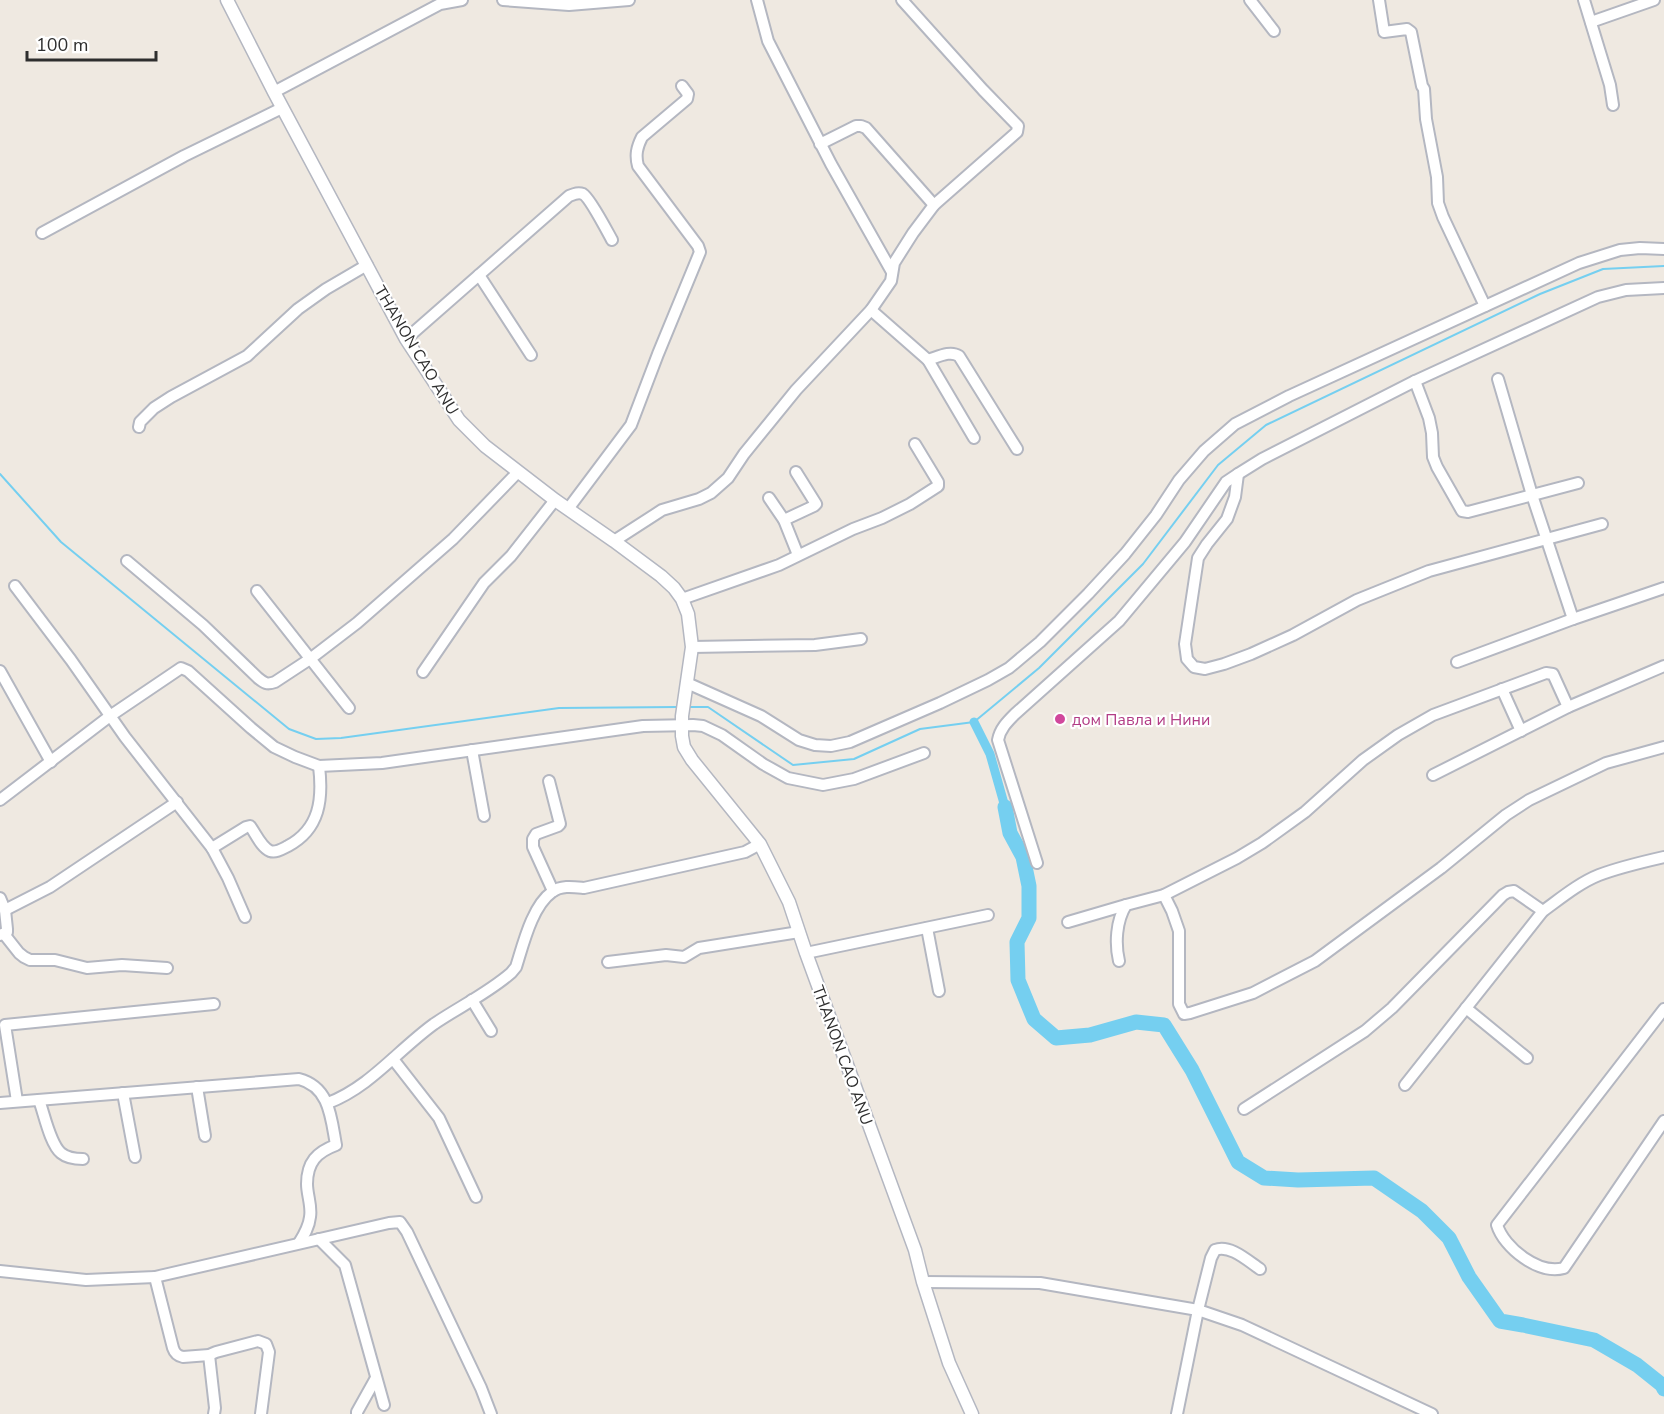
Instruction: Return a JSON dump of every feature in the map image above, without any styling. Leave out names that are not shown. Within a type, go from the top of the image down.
[{"type":"street","name":"THANON CAO ANU","points":[[227,0],[406,339],[459,420],[485,446],[555,500],[614,541],[667,582],[682,598],[688,615],[692,648],[682,721],[684,747],[760,844],[789,902],[915,1250],[949,1363],[972,1414]]},
{"type":"street","points":[[274,92],[440,4],[462,0]]},
{"type":"street","points":[[503,0],[569,5],[629,0]]},
{"type":"street","points":[[757,0],[768,41],[820,144],[892,272]]},
{"type":"street","points":[[614,541],[662,510],[711,493],[728,478],[744,454],[796,390],[872,310],[891,281],[894,263],[913,232],[934,205],[1017,132],[1018,126],[902,0]]},
{"type":"street","points":[[1250,0],[1274,31]]},
{"type":"street","points":[[1379,0],[1384,32],[1407,29],[1411,32],[1424,89],[1426,119],[1437,177],[1438,203],[1485,306]]},
{"type":"street","points":[[1584,0],[1610,85],[1613,105]]},
{"type":"street","points":[[1591,22],[1654,0]]},
{"type":"street","points":[[568,509],[634,420],[700,252],[698,246],[638,166],[636,159],[642,137],[687,99],[688,94],[682,86]]},
{"type":"street","points":[[42,233],[184,156],[282,108]]},
{"type":"street","points":[[820,144],[856,126],[866,128],[934,205]]},
{"type":"street","points":[[406,339],[569,196],[576,193],[588,197],[612,240]]},
{"type":"street","points":[[687,683],[761,716],[799,740],[815,745],[831,746],[850,742],[940,703],[1009,668],[1040,642],[1125,554],[1156,515],[1179,480],[1198,458],[1235,424],[1289,396],[1580,262],[1620,250],[1664,249]]},
{"type":"street","points":[[139,426],[154,408],[247,356],[298,309],[367,265]]},
{"type":"street","points":[[479,275],[531,355]]},
{"type":"street","points":[[1037,863],[998,740],[999,733],[1015,714],[1119,621],[1185,542],[1226,482],[1262,459],[1415,381],[1598,297],[1626,290],[1664,288]]},
{"type":"street","points":[[872,310],[928,360],[974,438]]},
{"type":"street","points":[[928,360],[951,353],[959,356],[1017,449]]},
{"type":"street","points":[[1498,379],[1546,540],[1573,619]]},
{"type":"street","points":[[1415,381],[1429,418],[1433,457],[1462,511],[1468,512],[1578,483]]},
{"type":"street","points":[[682,598],[779,565],[853,529],[882,518],[938,486],[938,482],[915,444]]},
{"type":"street","points":[[127,561],[202,625],[264,683],[269,684],[310,659],[357,623],[453,539],[518,472]]},
{"type":"street","points":[[784,520],[816,504],[796,472]]},
{"type":"street","points":[[1238,474],[1235,497],[1227,519],[1198,558],[1185,644],[1188,659],[1194,667],[1205,669],[1251,654],[1357,600],[1429,571],[1602,524]]},
{"type":"street","points":[[769,498],[784,520],[798,555]]},
{"type":"street","points":[[423,672],[484,583],[511,556],[555,500]]},
{"type":"street","points":[[15,586],[71,660],[124,738],[212,848],[244,916]]},
{"type":"street","points":[[1456,662],[1664,588]]},
{"type":"street","points":[[257,591],[350,708]]},
{"type":"street","points":[[692,648],[815,645],[861,639]]},
{"type":"street","points":[[1433,774],[1568,707],[1664,666]]},
{"type":"street","points":[[0,800],[110,716],[181,668],[188,671],[274,747],[319,766],[382,763],[682,721],[703,726],[722,735],[763,764],[788,778],[823,785],[854,779],[924,753]]},
{"type":"street","points":[[0,671],[51,762]]},
{"type":"street","points":[[1068,922],[1164,895],[1237,858],[1305,812],[1363,760],[1398,735],[1433,715],[1550,672],[1568,707]]},
{"type":"street","points":[[1502,689],[1521,731]]},
{"type":"street","points":[[1164,895],[1179,931],[1179,1004],[1184,1014],[1190,1013],[1253,993],[1314,961],[1529,800],[1606,762],[1664,747]]},
{"type":"street","points":[[472,750],[484,816]]},
{"type":"street","points":[[212,848],[246,826],[250,826],[264,846],[272,852],[291,845],[303,836],[313,823],[318,810],[321,796],[319,766]]},
{"type":"street","points":[[549,781],[560,824],[536,834],[532,842],[553,891]]},
{"type":"street","points":[[5,910],[50,887],[177,802]]},
{"type":"street","points":[[328,1103],[354,1091],[434,1024],[506,978],[514,970],[536,913],[553,891],[568,887],[584,888],[745,852],[760,844]]},
{"type":"street","points":[[1405,1085],[1543,911],[1566,894],[1598,876],[1640,862],[1664,857]]},
{"type":"street","points":[[1244,1109],[1365,1031],[1401,1000],[1503,895],[1514,891],[1543,911]]},
{"type":"street","points":[[0,898],[5,910],[7,929],[2,935],[19,953],[30,960],[55,960],[87,968],[122,965],[166,968]]},
{"type":"street","points":[[1119,961],[1116,946],[1121,913],[1126,905]]},
{"type":"street","points":[[806,953],[988,915]]},
{"type":"street","points":[[927,928],[939,991]]},
{"type":"street","points":[[608,962],[666,955],[684,957],[699,948],[799,932]]},
{"type":"street","points":[[472,1000],[491,1031]]},
{"type":"street","points":[[17,1101],[4,1025],[214,1004]]},
{"type":"street","points":[[1466,1008],[1527,1058]]},
{"type":"street","points":[[1664,1009],[1497,1225],[1499,1231],[1518,1255],[1539,1266],[1564,1268],[1664,1121]]},
{"type":"street","points":[[393,1059],[439,1118],[476,1197]]},
{"type":"street","points":[[0,1103],[299,1079],[313,1084],[328,1103],[336,1144],[317,1156],[310,1166],[307,1184],[311,1215],[299,1243]]},
{"type":"street","points":[[196,1088],[205,1136]]},
{"type":"street","points":[[123,1093],[135,1157]]},
{"type":"street","points":[[39,1100],[55,1145],[60,1152],[68,1157],[83,1159]]},
{"type":"street","points":[[0,1271],[86,1280],[155,1277],[400,1222],[412,1242],[491,1414]]},
{"type":"street","points":[[320,1239],[345,1265],[384,1405]]},
{"type":"street","points":[[1177,1414],[1198,1310],[1215,1250],[1222,1248],[1232,1251],[1260,1269]]},
{"type":"street","points":[[155,1277],[174,1352],[179,1356],[209,1355],[258,1341],[266,1344],[269,1352],[261,1414]]},
{"type":"street","points":[[923,1282],[1040,1283],[1198,1310],[1242,1325],[1432,1414]]},
{"type":"street","points":[[209,1355],[214,1414]]},
{"type":"street","points":[[357,1414],[376,1378]]},
{"type":"waterway","points":[[689,707],[708,707],[793,765],[854,759],[920,729],[974,722],[1039,668],[1143,564],[1218,465],[1266,425],[1540,294],[1603,269],[1664,266]]},
{"type":"waterway","points":[[0,474],[61,542],[289,729],[316,739],[341,738],[559,708],[677,707]]},
{"type":"waterway","points":[[974,722],[990,754],[1005,807]]},
{"type":"waterway","points":[[1005,807],[1010,833],[1023,857],[1029,886],[1029,918],[1017,942],[1018,980],[1034,1019],[1056,1038],[1090,1035],[1136,1022],[1164,1025],[1192,1070],[1238,1162],[1264,1178],[1298,1180],[1374,1178],[1422,1211],[1449,1238],[1469,1277],[1500,1321],[1594,1340],[1637,1365],[1664,1389]]},
{"type":"place","name":"дом Павла и Нини","points":[[1060,719]]}]
